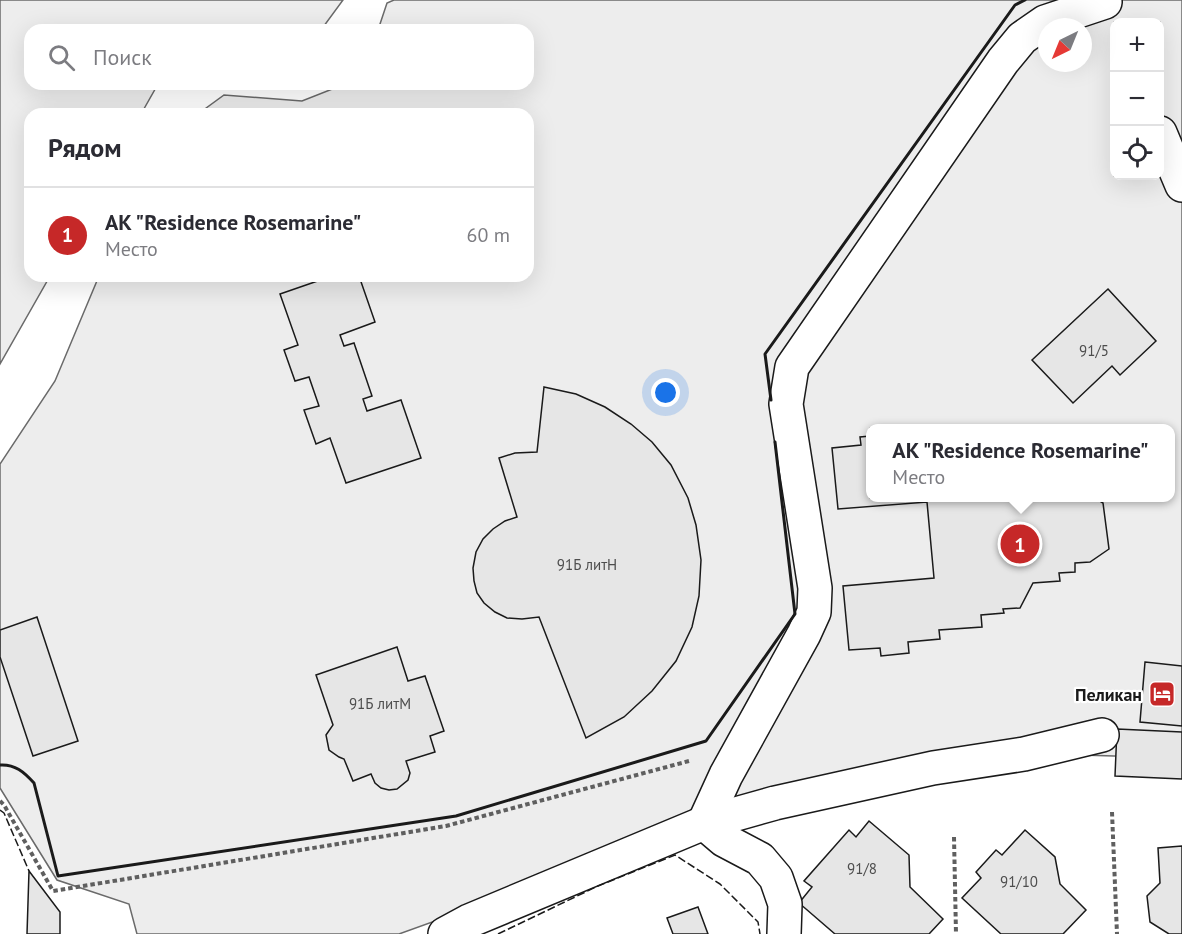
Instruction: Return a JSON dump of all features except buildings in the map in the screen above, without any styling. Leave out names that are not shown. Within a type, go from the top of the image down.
[{"type":"lane","points":[[704,823],[717,791],[814,612],[815,588],[786,404],[792,367],[1003,61],[1022,38],[1044,22],[1108,9]]},
{"type":"lane","points":[[1164,143],[1182,185]]},
{"type":"lane","points":[[445,934],[522,898],[704,823],[775,803],[933,768],[1024,753],[1102,735]]},
{"type":"lane","points":[[704,823],[724,840],[760,859],[777,878],[785,904],[784,934]]},
{"type":"path","points":[[0,801],[53,891],[446,826],[742,746]]},
{"type":"path","points":[[1112,812],[1117,934]]},
{"type":"path","points":[[954,837],[956,934]]},
{"type":"shaded area","points":[[0,0],[343,0],[325,24],[24,24],[24,90],[155,90],[144,108],[24,108],[24,282],[47,282],[0,364]]},
{"type":"shaded area","points":[[394,0],[1182,0],[1182,758],[1080,755],[737,812],[399,934],[137,934],[129,904],[57,880],[0,788],[0,464],[55,381],[96,282],[534,282],[534,108],[206,108],[224,95],[302,101],[330,90],[534,90],[534,24],[380,24],[387,3]]},
{"type":"fence","points":[[0,810],[4,813],[29,871]]},
{"type":"fence","points":[[498,934],[598,886],[675,855],[720,884],[758,922],[760,934]]},
{"type":"wall","points":[[771,400],[765,354],[1015,5],[1025,0]]},
{"type":"wall","points":[[0,765],[19,770],[34,783],[58,876],[456,816],[706,741],[795,614],[775,442]]},
{"type":"place","name":"АК \"Residence Rosemarine\"","points":[[1020,544]]},
{"type":"place","name":"Пеликан","points":[[1162,694]]}]
